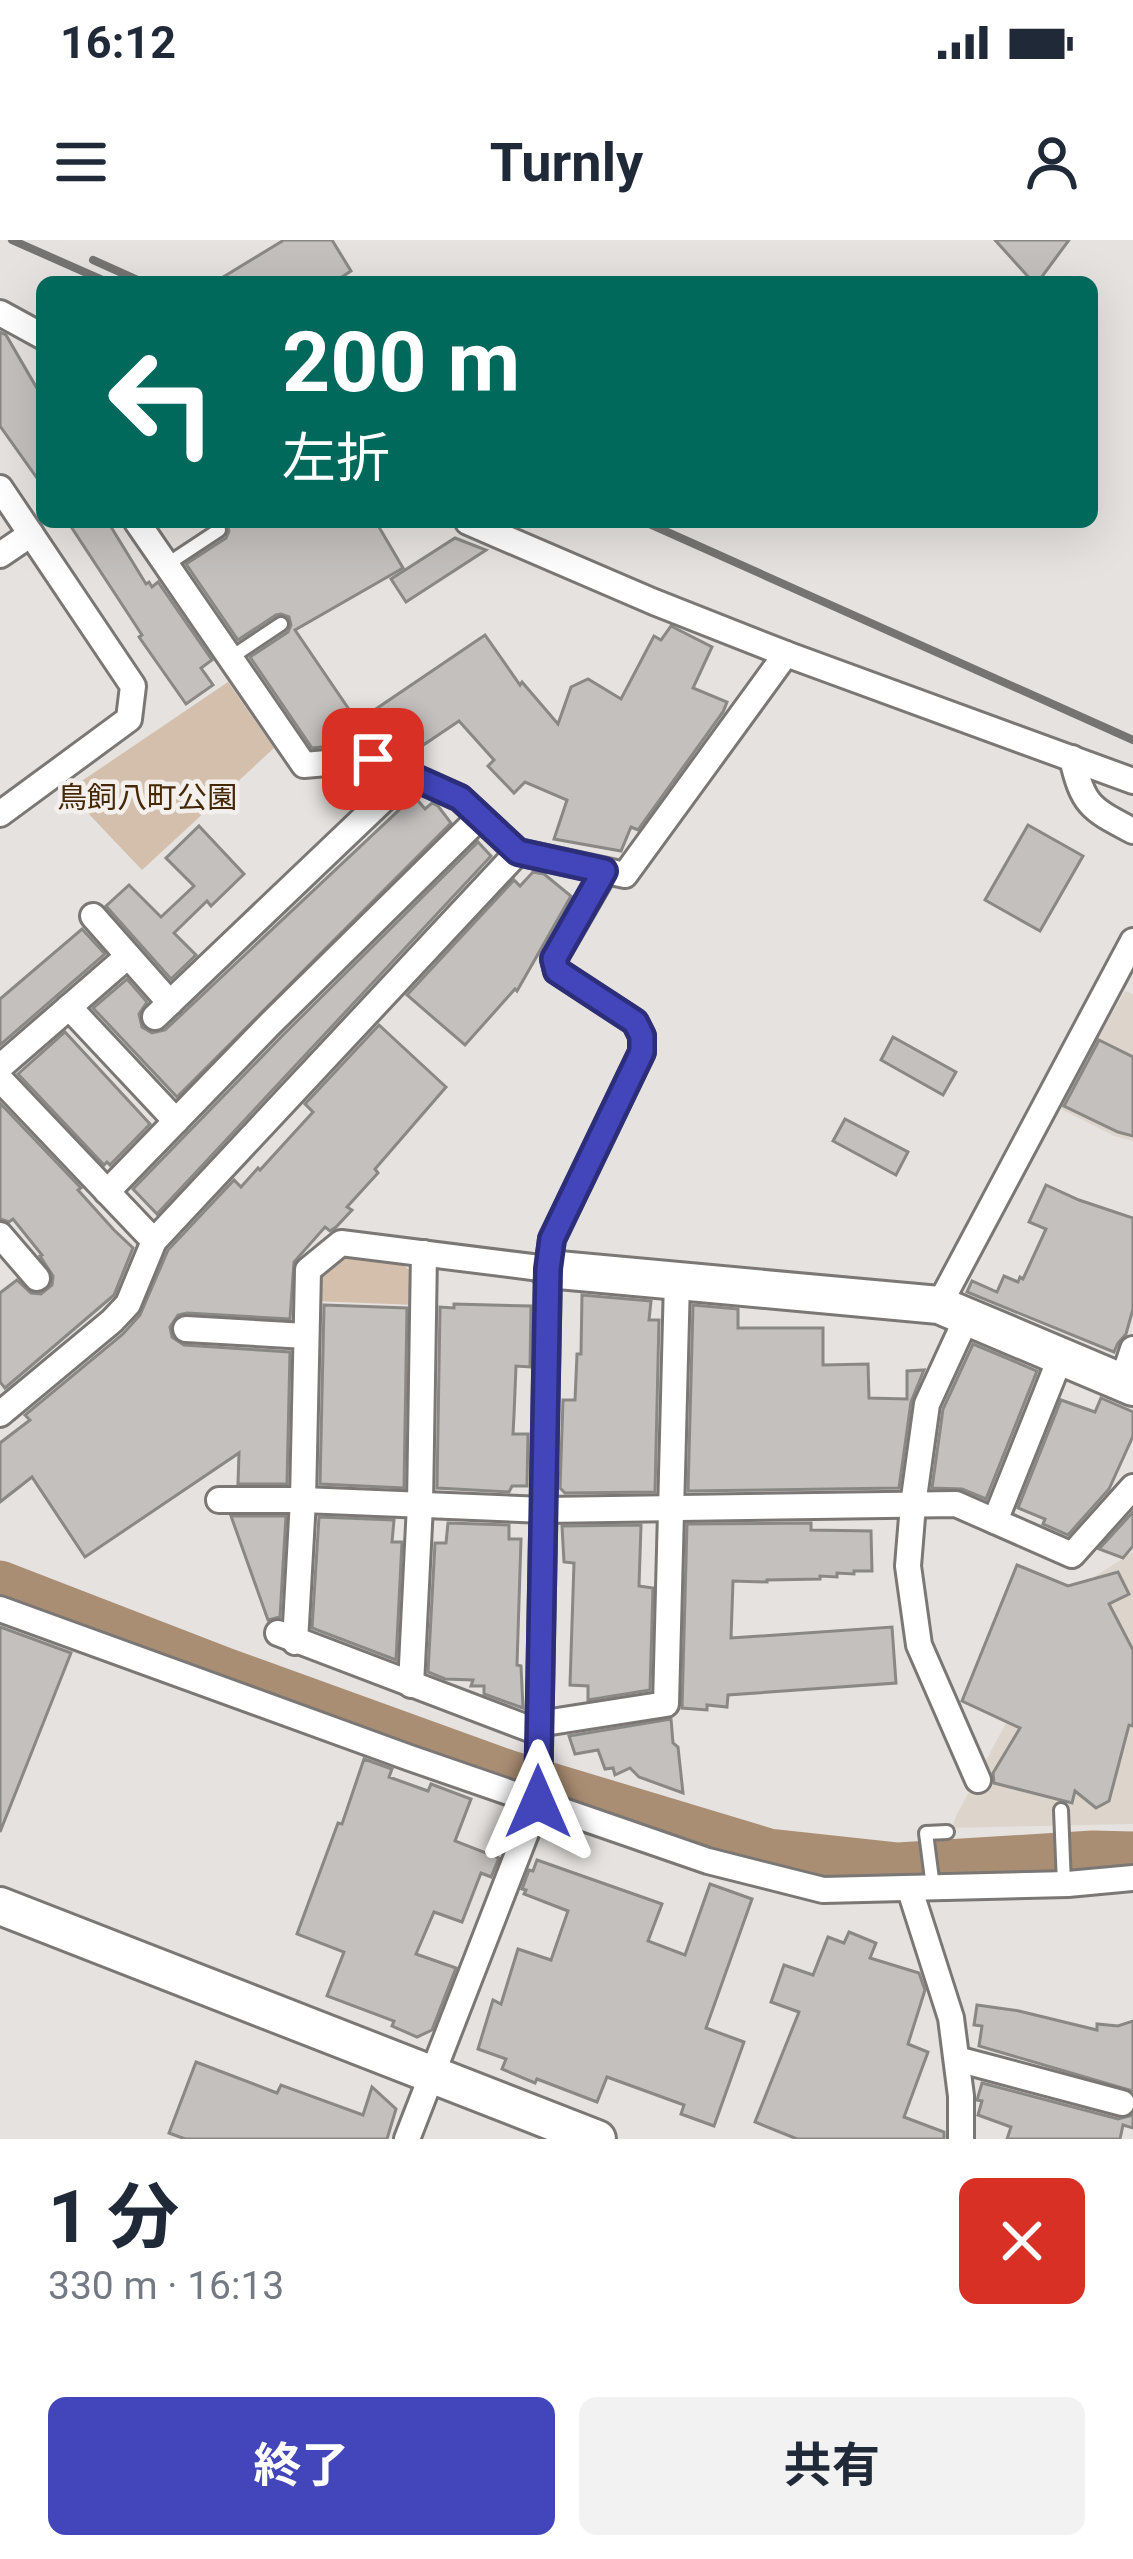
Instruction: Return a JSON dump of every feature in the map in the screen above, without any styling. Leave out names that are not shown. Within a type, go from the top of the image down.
[{"type":"street","points":[[0,313],[36,333]]},
{"type":"street","points":[[0,488],[133,686],[129,719],[0,814]]},
{"type":"street","points":[[140,528],[304,765],[373,759],[460,798],[518,852],[604,871],[625,875],[786,654]]},
{"type":"street","points":[[482,528],[786,654],[1133,781]]},
{"type":"street","points":[[0,555],[32,533]]},
{"type":"street","points":[[1072,758],[1079,788],[1096,812],[1133,831]]},
{"type":"street","points":[[93,916],[128,956],[162,1010],[409,776]]},
{"type":"street","points":[[107,1192],[480,817]]},
{"type":"street","points":[[0,1414],[128,1304],[154,1241],[518,852]]},
{"type":"street","points":[[407,2139],[538,1802],[552,1239],[642,1052],[642,1036],[635,1022],[557,971],[554,959],[604,871]]},
{"type":"street","points":[[978,1780],[920,1645],[908,1566],[928,1404],[953,1311],[1133,941]]},
{"type":"street","points":[[0,1067],[128,956]]},
{"type":"street","points":[[69,1007],[176,1121]]},
{"type":"street","points":[[0,1079],[154,1241]]},
{"type":"street","points":[[0,1234],[9,1263],[37,1279]]},
{"type":"street","points":[[677,1281],[666,1704],[538,1728],[286,1637],[303,1500],[308,1270],[341,1243],[953,1311],[1060,1356],[1130,1372]]},
{"type":"street","points":[[411,1685],[424,1253]]},
{"type":"street","points":[[186,1329],[306,1336]]},
{"type":"street","points":[[995,1521],[1060,1356]]},
{"type":"street","points":[[219,1500],[544,1510],[956,1504],[1072,1555],[1133,1487]]},
{"type":"street","points":[[0,1609],[708,1861],[823,1890],[1063,1875],[1133,1878]]},
{"type":"street","points":[[925,1885],[951,2018],[961,2139]]},
{"type":"street","points":[[0,1906],[597,2139]]},
{"type":"street","points":[[956,2059],[1122,2103]]},
{"type":"lane","points":[[166,565],[219,530]]},
{"type":"lane","points":[[230,658],[280,624]]},
{"type":"lane","points":[[1061,1810],[1063,1875]]},
{"type":"lane","points":[[925,1885],[926,1832],[947,1832]]},
{"type":"shaded area","points":[[1125,991],[1133,994],[1133,1141],[1057,1107]]},
{"type":"shaded area","points":[[1133,1552],[1133,1824],[952,1828],[1080,1586]]},
{"type":"green space","name":"鳥飼八町公園","points":[[228,682],[274,748],[142,870],[67,791]]},
{"type":"green space","points":[[341,1256],[402,1264],[415,1275],[415,1305],[314,1301],[314,1281]]},
{"type":"building","points":[[284,240],[332,240],[351,271],[343,276],[225,276]]},
{"type":"building","points":[[995,240],[1069,240],[1042,276],[1028,276]]},
{"type":"building","points":[[0,332],[36,387],[36,477],[0,426]]},
{"type":"building","points":[[72,528],[112,528],[146,584],[152,587],[158,582],[212,660],[201,668],[213,685],[186,704],[139,637],[142,635]]},
{"type":"building","points":[[380,528],[403,568],[295,630],[363,730],[342,745],[312,748],[250,657],[288,632],[289,617],[276,615],[238,640],[186,564],[226,538],[229,531]]},
{"type":"building","points":[[455,538],[486,550],[406,602],[391,579]]},
{"type":"building","points":[[671,626],[712,647],[693,688],[727,702],[638,830],[631,827],[621,851],[554,839],[567,800],[525,782],[514,793],[488,766],[494,760],[459,721],[407,756],[373,711],[485,635],[520,685],[522,682],[558,724],[571,687],[588,679],[621,699],[654,636],[661,640]]},
{"type":"building","points":[[414,796],[425,809],[432,803],[438,806],[451,823],[177,1097],[93,1008],[127,979],[147,1002],[139,1014],[142,1027],[152,1033],[165,1030]]},
{"type":"building","points":[[1028,825],[1083,856],[1040,931],[985,900]]},
{"type":"building","points":[[199,826],[244,874],[174,933],[196,955],[171,979],[106,906],[129,885],[161,917],[194,886],[166,858]]},
{"type":"building","points":[[478,842],[491,856],[157,1214],[133,1189]]},
{"type":"building","points":[[533,872],[544,874],[571,896],[517,991],[465,1045],[407,995],[514,880],[520,886]]},
{"type":"building","points":[[82,929],[105,954],[0,1045],[0,999]]},
{"type":"building","points":[[379,1025],[446,1087],[375,1169],[378,1173],[347,1207],[352,1210],[330,1231],[325,1227],[294,1262],[290,1319],[187,1313],[178,1315],[170,1327],[172,1337],[184,1345],[290,1352],[287,1484],[238,1484],[239,1453],[85,1557],[32,1477],[0,1502],[0,1443],[30,1420],[25,1415],[123,1334],[140,1315],[168,1250],[234,1180],[241,1187],[260,1170],[313,1112],[305,1104]]},
{"type":"building","points":[[65,1032],[150,1124],[110,1165],[104,1165],[18,1074]]},
{"type":"building","points":[[893,1037],[956,1072],[943,1095],[881,1060]]},
{"type":"building","points":[[1099,1040],[1133,1057],[1133,1136],[1064,1106]]},
{"type":"building","points":[[0,1103],[133,1248],[114,1295],[5,1388],[0,1382],[0,1293],[17,1280],[31,1293],[41,1294],[52,1285],[53,1276],[13,1219],[0,1219]]},
{"type":"building","points":[[845,1119],[908,1152],[896,1175],[833,1141]]},
{"type":"building","points":[[1046,1185],[1133,1218],[1133,1309],[1126,1334],[1114,1352],[967,1292],[972,1281],[997,1292],[1004,1276],[1018,1282],[1023,1279],[1046,1229],[1029,1222]]},
{"type":"building","points":[[582,1295],[651,1301],[649,1320],[659,1320],[655,1492],[565,1493],[560,1488],[563,1400],[575,1400]]},
{"type":"building","points":[[454,1304],[531,1306],[530,1367],[516,1366],[513,1434],[528,1434],[527,1486],[512,1486],[509,1492],[437,1488],[440,1307],[454,1308]]},
{"type":"building","points":[[324,1305],[407,1308],[404,1488],[320,1484]]},
{"type":"building","points":[[693,1305],[738,1309],[738,1328],[823,1328],[823,1365],[868,1364],[869,1398],[907,1399],[907,1371],[924,1370],[911,1402],[899,1488],[688,1491]]},
{"type":"building","points":[[973,1344],[1037,1371],[986,1499],[962,1489],[932,1488],[943,1409]]},
{"type":"building","points":[[1101,1398],[1133,1412],[1133,1436],[1109,1489],[1068,1535],[1018,1508],[1061,1400],[1095,1412]]},
{"type":"building","points":[[1133,1512],[1133,1546],[1123,1558],[1099,1549]]},
{"type":"building","points":[[231,1516],[286,1516],[280,1617],[268,1620]]},
{"type":"building","points":[[319,1517],[394,1520],[392,1542],[402,1542],[396,1660],[312,1628]]},
{"type":"building","points":[[448,1523],[509,1525],[509,1539],[521,1539],[517,1665],[521,1666],[523,1708],[484,1694],[484,1686],[471,1686],[473,1680],[445,1679],[428,1672],[435,1543],[446,1543]]},
{"type":"building","points":[[811,1523],[811,1530],[871,1531],[872,1571],[820,1579],[733,1581],[731,1638],[892,1627],[896,1683],[728,1695],[727,1707],[682,1708],[687,1524]]},
{"type":"building","points":[[641,1525],[639,1586],[653,1588],[650,1690],[588,1700],[588,1686],[570,1685],[574,1563],[564,1562],[562,1526]]},
{"type":"building","points":[[1017,1565],[1068,1586],[1118,1572],[1129,1594],[1109,1604],[1133,1650],[1133,1726],[1129,1725],[1109,1801],[1096,1808],[1075,1791],[1072,1803],[994,1783],[993,1773],[1020,1728],[962,1701]]},
{"type":"building","points":[[0,1627],[71,1653],[0,1832]]},
{"type":"building","points":[[671,1719],[683,1793],[639,1777],[630,1768],[615,1775],[613,1768],[605,1769],[598,1750],[575,1754],[569,1736]]},
{"type":"building","points":[[364,1759],[392,1769],[389,1777],[428,1791],[431,1784],[471,1799],[455,1841],[499,1858],[491,1877],[481,1873],[462,1922],[434,1912],[416,1954],[456,1968],[432,2030],[417,2037],[392,2026],[394,2021],[327,1996],[344,1952],[297,1934]]},
{"type":"building","points":[[537,1860],[662,1904],[648,1941],[685,1955],[710,1884],[752,1899],[706,2028],[744,2042],[714,2126],[681,2114],[684,2105],[607,2077],[597,2102],[537,2079],[535,2083],[502,2069],[506,2059],[478,2049],[493,2000],[501,2004],[518,1949],[551,1960],[568,1911],[524,1894],[529,1870],[533,1871]]},
{"type":"building","points":[[849,1932],[876,1943],[870,1958],[919,1973],[925,1990],[908,2044],[928,2052],[904,2117],[944,2132],[944,2139],[797,2139],[755,2122],[799,2012],[771,2002],[784,1965],[813,1975],[828,1937],[844,1943]]},
{"type":"building","points":[[977,2005],[1097,2030],[1097,2024],[1118,2026],[1133,2021],[1133,2091],[979,2046],[982,2026],[974,2025]]},
{"type":"building","points":[[196,2062],[277,2093],[281,2085],[363,2115],[372,2087],[396,2109],[387,2139],[185,2139],[169,2133]]},
{"type":"building","points":[[982,2083],[1118,2119],[1133,2115],[1133,2128],[1123,2125],[1120,2139],[1007,2139],[1011,2127],[978,2115]]},
{"type":"waterway","points":[[0,1583],[507,1772],[769,1851],[898,1865],[1133,1854]]},
{"type":"railway","points":[[12,240],[93,276]]},
{"type":"railway","points":[[93,260],[129,276]]},
{"type":"railway","points":[[658,528],[1133,740]]},
{"type":"route","points":[[373,759],[460,798],[518,852],[604,871],[554,959],[557,971],[635,1022],[642,1036],[642,1052],[552,1239],[538,1802]]}]
